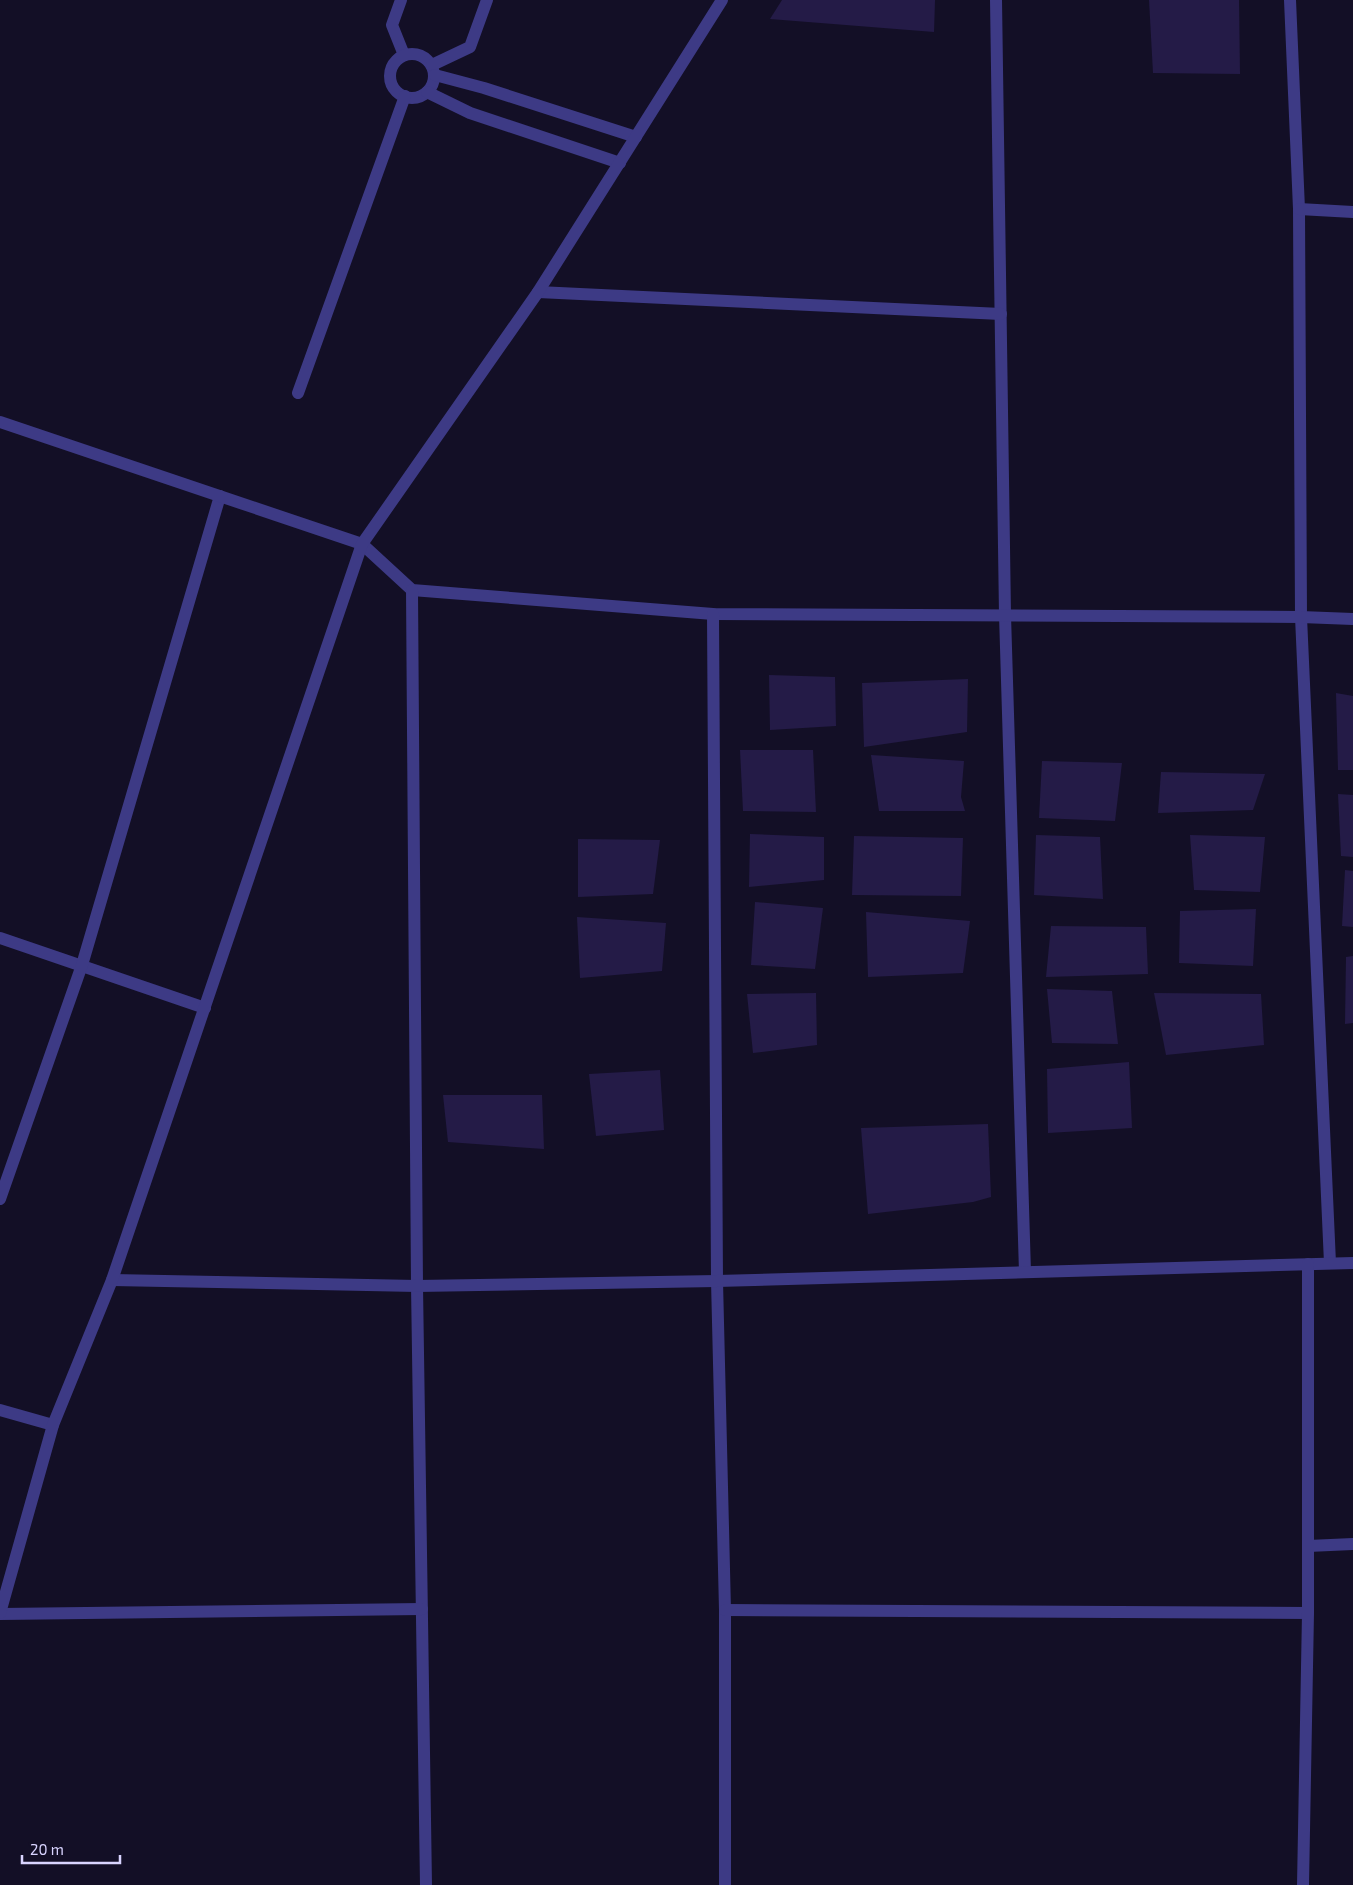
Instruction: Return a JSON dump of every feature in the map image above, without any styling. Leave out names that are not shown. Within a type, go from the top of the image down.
[{"type":"street","points":[[401,0],[392,25],[404,55]]},
{"type":"street","points":[[433,70],[470,47],[487,0]]},
{"type":"street","points":[[422,1609],[0,1614],[53,1425],[112,1280],[206,1008],[362,544],[538,292],[722,0]]},
{"type":"street","points":[[996,0],[1005,615],[1025,1272]]},
{"type":"street","points":[[1290,0],[1299,209],[1301,617],[1330,1263]]},
{"type":"street","points":[[433,70],[432,85],[421,96],[413,98],[405,96],[396,90],[391,81],[391,71],[396,61],[404,55],[415,54],[424,58],[433,70],[636,137]]},
{"type":"street","points":[[427,92],[470,113],[620,163]]},
{"type":"street","points":[[298,393],[405,96]]},
{"type":"street","points":[[1299,209],[1353,212]]},
{"type":"street","points":[[538,292],[1001,314]]},
{"type":"street","points":[[0,422],[362,544],[412,590],[713,614],[1301,617],[1353,619]]},
{"type":"street","points":[[0,1199],[82,966],[220,496]]},
{"type":"street","points":[[412,590],[417,1286],[426,1885]]},
{"type":"street","points":[[713,614],[717,1281],[725,1610],[725,1885]]},
{"type":"street","points":[[0,938],[206,1008]]},
{"type":"street","points":[[112,1280],[417,1286],[717,1281],[1353,1263]]},
{"type":"street","points":[[1303,1885],[1308,1613],[1308,1264]]},
{"type":"street","points":[[0,1410],[53,1425]]},
{"type":"street","points":[[1308,1546],[1353,1544]]},
{"type":"street","points":[[725,1610],[1308,1613]]},
{"type":"building","points":[[782,0],[935,0],[934,32],[770,19]]},
{"type":"building","points":[[1149,0],[1239,0],[1240,74],[1153,73]]},
{"type":"building","points":[[769,675],[835,677],[836,726],[770,730]]},
{"type":"building","points":[[968,679],[967,732],[864,747],[862,683]]},
{"type":"building","points":[[1336,693],[1353,696],[1353,770],[1338,770]]},
{"type":"building","points":[[740,750],[813,750],[816,812],[743,811]]},
{"type":"building","points":[[871,755],[964,761],[961,797],[965,811],[879,811]]},
{"type":"building","points":[[1042,761],[1122,763],[1115,821],[1039,818]]},
{"type":"building","points":[[1161,772],[1265,774],[1253,810],[1158,813]]},
{"type":"building","points":[[1338,794],[1353,795],[1353,857],[1341,856]]},
{"type":"building","points":[[750,834],[824,837],[824,880],[749,887]]},
{"type":"building","points":[[1036,835],[1100,837],[1103,899],[1034,895]]},
{"type":"building","points":[[1190,835],[1265,837],[1260,892],[1194,890]]},
{"type":"building","points":[[854,836],[963,838],[961,896],[852,895]]},
{"type":"building","points":[[578,839],[660,840],[653,894],[578,897]]},
{"type":"building","points":[[1345,870],[1353,871],[1353,927],[1342,926]]},
{"type":"building","points":[[755,902],[823,908],[815,969],[751,965]]},
{"type":"building","points":[[1256,909],[1253,966],[1179,963],[1180,911]]},
{"type":"building","points":[[866,912],[970,921],[963,973],[868,977]]},
{"type":"building","points":[[577,917],[666,923],[662,971],[580,978]]},
{"type":"building","points":[[1051,926],[1146,927],[1148,974],[1046,977]]},
{"type":"building","points":[[1353,956],[1353,1023],[1345,1024],[1346,957]]},
{"type":"building","points":[[1047,989],[1112,991],[1118,1044],[1052,1043]]},
{"type":"building","points":[[816,993],[817,1045],[753,1053],[747,994]]},
{"type":"building","points":[[1154,993],[1261,994],[1264,1045],[1166,1055]]},
{"type":"building","points":[[1129,1062],[1132,1128],[1048,1133],[1047,1069]]},
{"type":"building","points":[[660,1070],[664,1130],[596,1136],[589,1074]]},
{"type":"building","points":[[443,1095],[542,1095],[544,1149],[448,1142]]},
{"type":"building","points":[[988,1124],[991,1197],[973,1202],[868,1214],[861,1128]]}]
